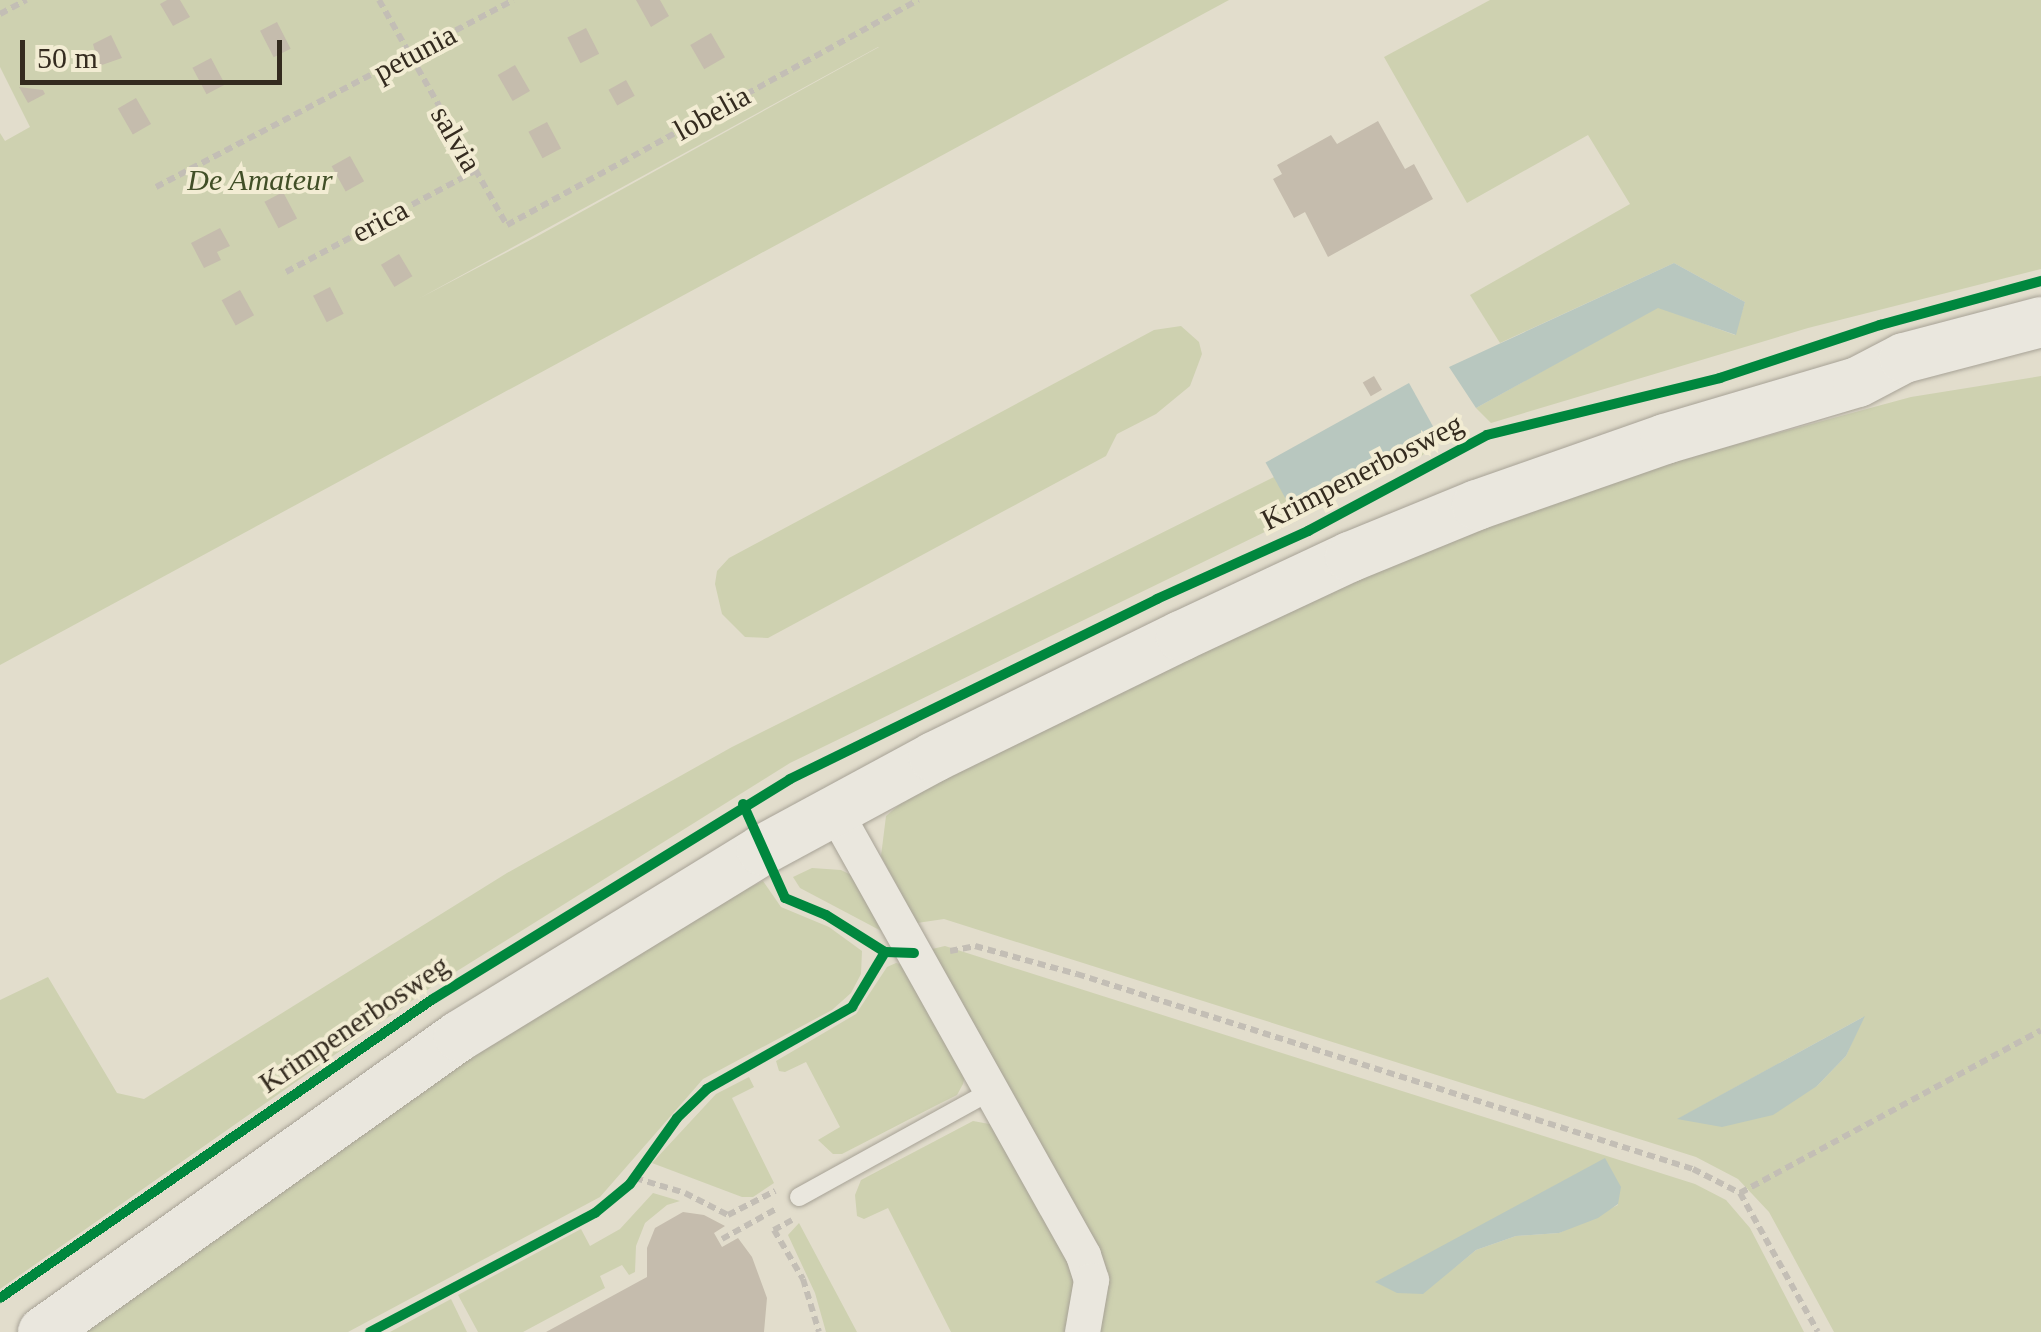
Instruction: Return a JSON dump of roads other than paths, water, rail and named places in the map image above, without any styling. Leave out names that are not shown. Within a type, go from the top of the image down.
[{"type":"main road","points":[[1858,382],[1904,358],[2041,322]]},
{"type":"main road","points":[[43,1332],[459,1036],[834,810],[1180,636],[1350,557],[1478,505],[1665,438],[1858,382],[2041,358]]},
{"type":"street","points":[[834,810],[1083,1255],[1091,1280],[1082,1332]]},
{"type":"lane","points":[[799,1197],[991,1092]]},
{"type":"park label","name":"De Amateur","points":[[260,180]]}]
